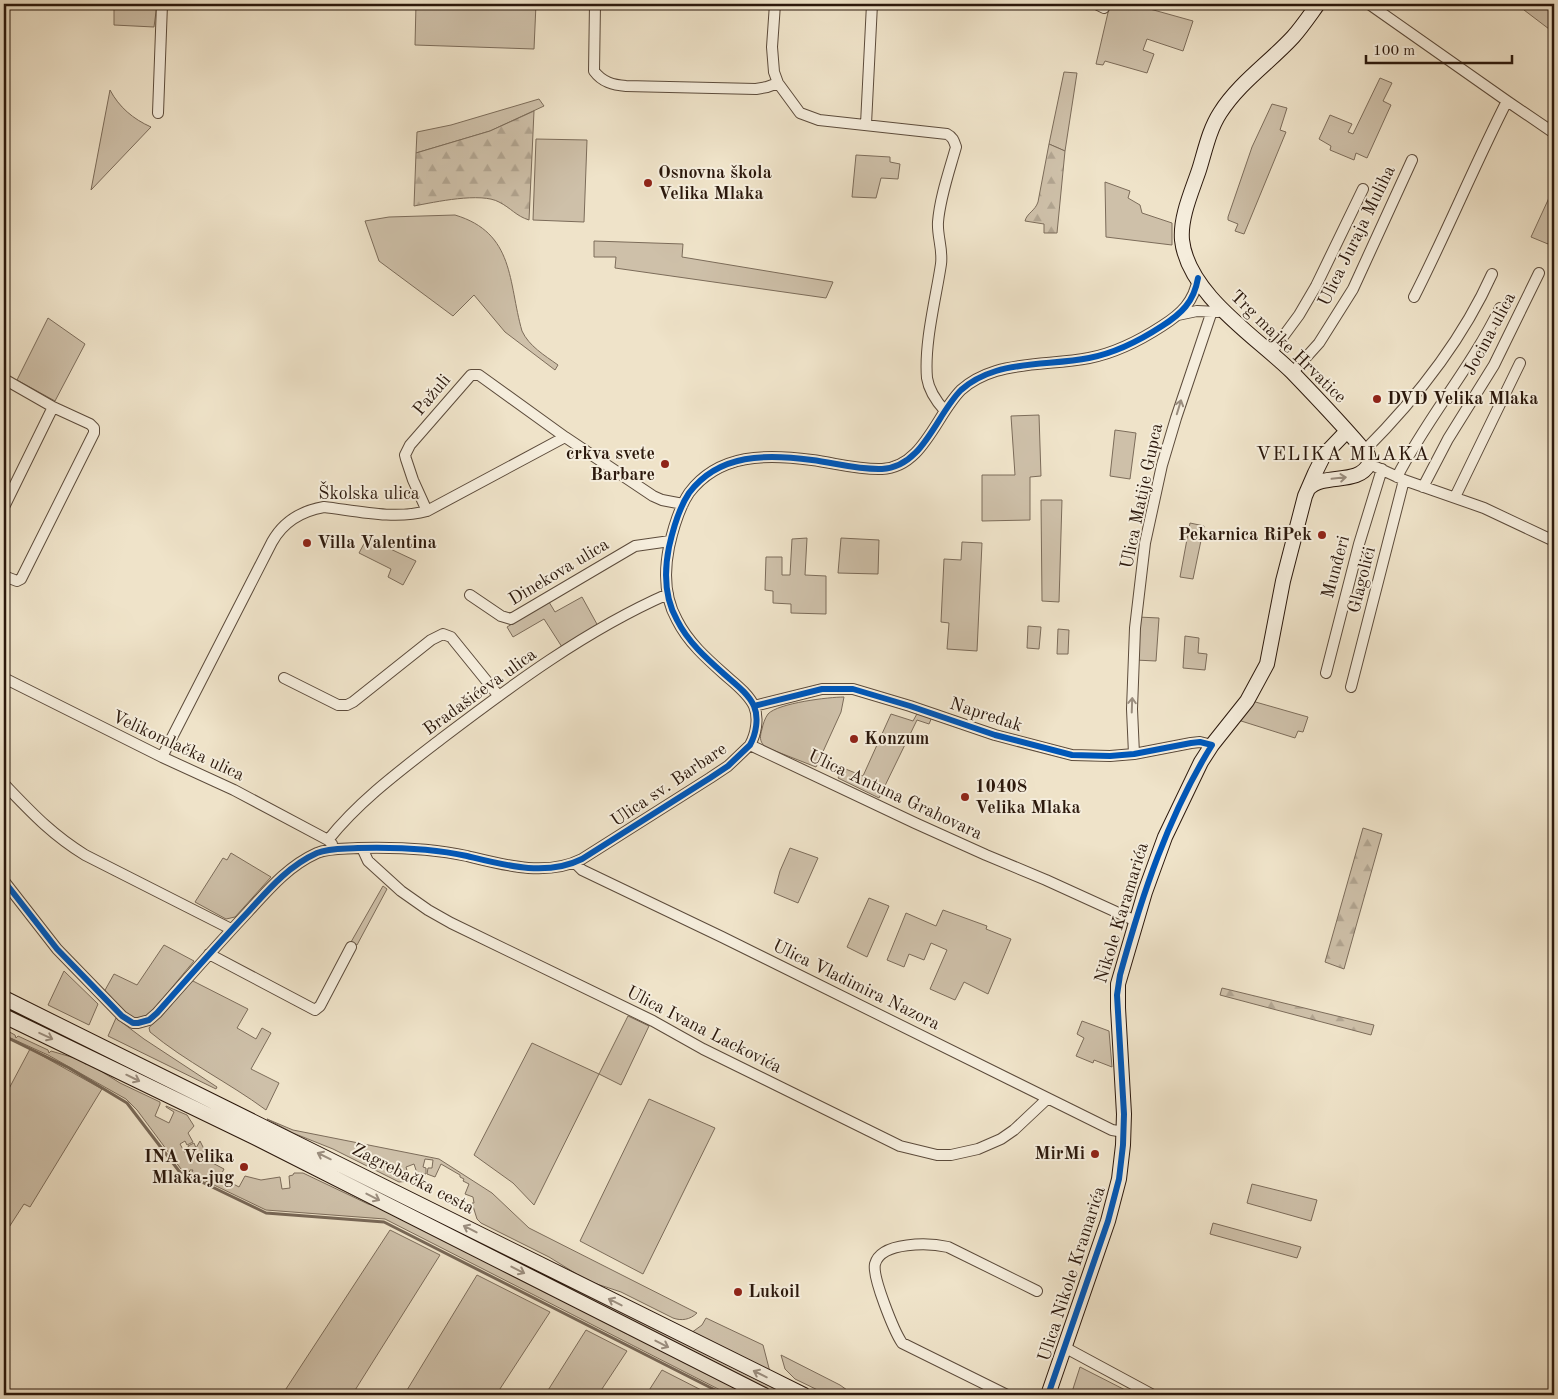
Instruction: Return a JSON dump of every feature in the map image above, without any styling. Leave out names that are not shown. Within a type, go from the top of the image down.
[{"type":"main road","name":"Trg majke Hrvatice","points":[[1318,4],[1292,38],[1234,95],[1219,114],[1209,138],[1185,215],[1182,241],[1206,292],[1227,316],[1292,373],[1347,431],[1372,461]]},
{"type":"main road","name":"Nikole Karamarića","points":[[1124,1132],[1117,995],[1120,975],[1151,872],[1165,837],[1201,762],[1246,701],[1267,664],[1283,581],[1300,512],[1308,489],[1324,455],[1347,431]]},
{"type":"main road","points":[[1308,489],[1320,481],[1356,475],[1365,470],[1372,461]]},
{"type":"main road","name":"Zagrebačka cesta","points":[[4,998],[804,1395]]},
{"type":"main road","name":"Zagrebačka cesta","points":[[4,1016],[254,1137],[764,1395]]},
{"type":"main road","name":"Ulica Nikole Kramarića","points":[[1048,1395],[1108,1221],[1119,1178],[1124,1132]]},
{"type":"street","points":[[158,113],[162,4]]},
{"type":"street","points":[[595,4],[594,71],[609,83],[626,86],[756,89],[767,88],[778,82]]},
{"type":"street","points":[[775,4],[774,72],[778,82],[795,108],[806,116],[819,120],[942,133],[952,137],[956,147],[938,223],[942,261],[933,311],[927,364],[927,379],[930,388],[937,402],[945,411]]},
{"type":"street","points":[[866,124],[872,4]]},
{"type":"street","points":[[1307,20],[1311,4]]},
{"type":"street","points":[[1369,4],[1554,133]]},
{"type":"street","points":[[1414,297],[1436,254],[1481,152],[1506,101]]},
{"type":"street","name":"Ulica Juraja Muliha","points":[[1292,373],[1319,343],[1353,289],[1412,160]]},
{"type":"street","points":[[1271,353],[1299,315],[1316,286],[1363,189]]},
{"type":"street","name":"Jocina ulica","points":[[1424,487],[1448,439],[1494,366],[1539,273]]},
{"type":"street","points":[[1492,274],[1480,301],[1443,359],[1403,411],[1372,461],[1400,478],[1484,508],[1554,541]]},
{"type":"street","points":[[754,706],[745,693],[707,658],[684,632],[676,620],[668,594],[665,576],[670,541],[683,504],[689,493],[710,471],[724,464],[739,460],[782,458],[811,460],[870,469],[892,468],[902,464],[912,456],[962,389],[980,377],[1023,365],[1088,359],[1109,354],[1148,335],[1177,315],[1191,300],[1198,278]]},
{"type":"street","name":"Glagolići","points":[[1351,687],[1400,478],[1424,431],[1475,353],[1500,308]]},
{"type":"street","points":[[1177,315],[1197,310],[1212,311],[1227,316]]},
{"type":"street","name":"Ulica Matije Gupca","points":[[1134,754],[1132,709],[1135,628],[1144,543],[1162,465],[1212,311]]},
{"type":"street","points":[[1455,497],[1520,363]]},
{"type":"street","name":"Pažuli","points":[[428,511],[407,466],[406,455],[410,445],[471,375],[479,375],[565,437]]},
{"type":"street","points":[[4,379],[90,424],[94,428],[94,433],[21,579],[17,581],[4,576]]},
{"type":"street","points":[[4,507],[53,406]]},
{"type":"street","points":[[565,437],[653,496],[662,500],[683,504]]},
{"type":"street","name":"Školska ulica","points":[[162,757],[272,542],[287,522],[304,513],[324,507],[396,514],[416,514],[428,511],[565,437]]},
{"type":"street","name":"Munđeri","points":[[1326,673],[1351,572],[1372,461]]},
{"type":"street","name":"Dinekova ulica","points":[[470,595],[501,616],[511,619],[635,546],[670,541]]},
{"type":"street","name":"Bradašićeva ulica","points":[[328,840],[347,817],[367,799],[406,766],[498,695],[594,633],[668,594]]},
{"type":"street","points":[[284,678],[338,705],[347,705],[431,640],[444,634],[451,637],[498,695]]},
{"type":"street","name":"Velikomlačka ulica","points":[[4,678],[162,757],[234,790],[328,840],[334,849]]},
{"type":"street","name":"Napredak","points":[[754,706],[822,689],[853,689],[995,735],[1057,752],[1094,756],[1134,754],[1200,742],[1212,745]]},
{"type":"street","name":"Ulica sv. Barbare","points":[[4,880],[57,949],[75,969],[122,1016],[132,1023],[138,1023],[149,1020],[157,1013],[278,879],[317,853],[334,849],[414,848],[437,850],[488,862],[531,868],[552,868],[575,863],[728,766],[750,745],[756,725],[754,706]]},
{"type":"street","name":"Ulica Antuna Grahovara","points":[[750,745],[915,823],[1136,921]]},
{"type":"street","points":[[4,784],[51,832],[68,844],[94,860],[231,929]]},
{"type":"street","name":"Ulica Ivana Lackovića","points":[[362,848],[368,860],[401,891],[451,923],[653,1021],[703,1049],[900,1146],[937,1155],[951,1155],[978,1149],[1001,1139],[1014,1130],[1048,1099]]},
{"type":"street","name":"Ulica Vladimira Nazora","points":[[575,863],[582,870],[722,937],[1048,1099],[1112,1130],[1124,1132]]},
{"type":"street","points":[[209,954],[315,1010],[320,1006],[351,947]]},
{"type":"street","points":[[1007,1395],[902,1344],[876,1280],[874,1266],[878,1256],[887,1251],[915,1245],[936,1244],[956,1250],[1037,1291]]},
{"type":"street","points":[[1064,1347],[1153,1395]]},
{"type":"green space","points":[[114,4],[157,4],[154,27],[114,25]]},
{"type":"green space","points":[[416,4],[536,4],[534,49],[415,45]]},
{"type":"green space","points":[[1110,4],[1132,4],[1193,21],[1183,51],[1147,39],[1143,50],[1154,54],[1147,73],[1105,61],[1103,65],[1096,64]]},
{"type":"green space","points":[[1528,4],[1554,4],[1554,23],[1549,29],[1524,10]]},
{"type":"green space","points":[[1064,72],[1077,73],[1065,151],[1049,144]]},
{"type":"green space","points":[[1380,78],[1392,83],[1383,101],[1391,105],[1367,158],[1356,153],[1354,160],[1330,150],[1331,146],[1319,139],[1330,115],[1352,124],[1348,132],[1353,134]]},
{"type":"green space","points":[[110,90],[127,112],[151,127],[91,190]]},
{"type":"green space","points":[[539,99],[544,106],[490,131],[416,153],[417,132],[451,125]]},
{"type":"green space","points":[[1272,104],[1287,108],[1280,130],[1286,132],[1244,234],[1235,231],[1238,224],[1228,220],[1228,217],[1252,147]]},
{"type":"green space","points":[[534,111],[529,220],[491,199],[458,199],[414,206],[416,153],[490,131]]},
{"type":"green space","points":[[536,139],[587,140],[584,222],[533,220]]},
{"type":"green space","points":[[1049,144],[1065,151],[1057,233],[1044,233],[1044,224],[1025,221],[1038,202]]},
{"type":"green space","points":[[856,155],[890,157],[890,162],[900,164],[898,179],[881,178],[876,198],[852,197]]},
{"type":"green space","points":[[1105,182],[1130,191],[1128,198],[1140,205],[1142,213],[1172,223],[1172,245],[1106,237]]},
{"type":"green space","points":[[1554,187],[1554,231],[1548,244],[1531,237]]},
{"type":"green space","points":[[455,215],[475,223],[489,234],[499,247],[506,261],[522,331],[533,346],[558,365],[555,370],[505,332],[474,295],[453,316],[379,261],[365,221],[389,217]]},
{"type":"green space","points":[[594,241],[683,244],[682,257],[833,282],[826,298],[615,268],[616,257],[594,257]]},
{"type":"green space","points":[[48,318],[85,344],[55,401],[17,380]]},
{"type":"green space","points":[[1039,415],[1041,476],[1030,477],[1030,520],[982,521],[982,475],[1015,475],[1011,416]]},
{"type":"green space","points":[[1115,430],[1136,433],[1130,479],[1110,476]]},
{"type":"green space","points":[[1041,500],[1062,500],[1059,602],[1042,601]]},
{"type":"green space","points":[[1190,523],[1204,526],[1193,579],[1180,577]]},
{"type":"green space","points":[[367,538],[416,561],[403,585],[388,577],[391,569],[359,553]]},
{"type":"green space","points":[[807,538],[805,575],[826,576],[826,614],[791,613],[791,604],[773,603],[773,591],[765,590],[766,557],[782,557],[782,575],[790,575],[792,539]]},
{"type":"green space","points":[[841,538],[879,540],[878,574],[838,573]]},
{"type":"green space","points":[[962,542],[982,543],[977,651],[947,649],[949,623],[941,622],[944,559],[961,560]]},
{"type":"green space","points":[[582,597],[598,626],[562,647],[544,619],[513,637],[507,627],[549,602],[555,612]]},
{"type":"green space","points":[[1138,617],[1159,618],[1156,661],[1135,660]]},
{"type":"green space","points":[[1028,626],[1041,627],[1039,649],[1027,648]]},
{"type":"green space","points":[[1058,629],[1069,630],[1068,654],[1057,654]]},
{"type":"green space","points":[[1185,636],[1199,638],[1198,653],[1207,654],[1205,670],[1183,668]]},
{"type":"green space","points":[[844,697],[841,712],[816,767],[765,747],[762,743],[760,736],[764,721],[768,714],[774,710],[804,701]]},
{"type":"green space","points":[[1252,701],[1308,717],[1303,732],[1298,731],[1295,738],[1238,720]]},
{"type":"green space","points":[[918,712],[932,717],[929,724],[917,720],[879,798],[838,778],[843,768],[863,776],[891,714],[913,721]]},
{"type":"green space","points":[[1363,828],[1382,834],[1344,969],[1325,962]]},
{"type":"green space","points":[[790,848],[818,858],[798,903],[774,893],[780,871]]},
{"type":"green space","points":[[231,853],[271,877],[235,917],[226,919],[195,902],[223,858],[227,860]]},
{"type":"green space","points":[[383,886],[387,889],[357,945],[351,942]]},
{"type":"green space","points":[[869,898],[889,906],[867,957],[847,947]]},
{"type":"green space","points":[[943,910],[987,926],[986,929],[1011,939],[988,994],[964,982],[955,1000],[930,989],[947,950],[931,943],[924,960],[909,954],[904,967],[887,960],[906,913],[936,926]]},
{"type":"green space","points":[[164,945],[194,961],[148,1016],[134,1018],[129,1016],[104,992],[114,974],[137,985]]},
{"type":"green space","points":[[64,971],[98,1004],[89,1025],[48,1005]]},
{"type":"green space","points":[[191,980],[248,1009],[237,1028],[256,1039],[262,1028],[271,1033],[251,1069],[279,1083],[266,1110],[178,1053],[150,1032],[149,1028]]},
{"type":"green space","points":[[1222,988],[1374,1025],[1371,1035],[1220,995]]},
{"type":"green space","points":[[4,1004],[790,1395],[776,1395],[711,1363],[4,1010]]},
{"type":"green space","points":[[628,1016],[649,1026],[621,1085],[599,1074]]},
{"type":"green space","points":[[116,1018],[144,1039],[217,1087],[216,1089],[108,1036]]},
{"type":"green space","points":[[1082,1021],[1109,1031],[1112,1067],[1094,1060],[1093,1063],[1076,1056],[1084,1038],[1077,1034]]},
{"type":"green space","points":[[4,1029],[15,1035],[16,1038],[18,1036],[48,1050],[49,1053],[51,1051],[85,1061],[85,1064],[88,1063],[120,1083],[160,1102],[155,1116],[169,1123],[174,1112],[166,1106],[187,1115],[194,1126],[188,1133],[193,1142],[187,1145],[185,1141],[180,1144],[185,1153],[190,1151],[188,1146],[194,1143],[196,1148],[200,1141],[204,1149],[201,1157],[224,1169],[220,1177],[239,1187],[245,1176],[261,1180],[280,1177],[282,1189],[290,1188],[289,1176],[294,1173],[303,1173],[368,1204],[390,1211],[754,1395],[730,1395],[385,1219],[266,1210],[191,1174],[193,1170],[190,1170],[189,1173],[181,1169],[137,1110],[126,1099],[48,1055],[4,1035]]},
{"type":"green space","points":[[532,1043],[599,1074],[534,1205],[513,1183],[474,1155]]},
{"type":"green space","points":[[30,1049],[102,1089],[30,1207],[24,1204],[4,1235],[4,1098]]},
{"type":"green space","points":[[649,1099],[715,1128],[643,1274],[580,1241]]},
{"type":"green space","points":[[267,1119],[293,1130],[439,1159],[492,1193],[529,1228],[697,1313],[685,1319],[673,1318],[621,1292],[588,1281],[549,1257],[481,1223],[477,1219],[472,1203],[474,1203],[473,1197],[465,1194],[469,1184],[463,1181],[464,1179],[460,1175],[441,1164],[435,1177],[427,1174],[428,1168],[432,1168],[433,1160],[425,1159],[423,1167],[426,1168],[426,1174],[421,1172],[422,1175],[418,1176],[414,1164],[406,1167],[410,1181],[399,1182]]},
{"type":"green space","points":[[1252,1184],[1317,1200],[1311,1221],[1247,1203]]},
{"type":"green space","points":[[1213,1223],[1301,1247],[1297,1258],[1210,1234]]},
{"type":"green space","points":[[390,1230],[440,1255],[352,1395],[282,1395]]},
{"type":"green space","points":[[477,1275],[550,1312],[496,1395],[404,1395]]},
{"type":"green space","points":[[706,1318],[763,1345],[770,1372],[691,1333],[702,1325]]},
{"type":"green space","points":[[586,1330],[627,1351],[598,1395],[545,1395]]},
{"type":"green space","points":[[781,1355],[840,1385],[854,1395],[828,1395],[795,1379],[785,1369]]},
{"type":"green space","points":[[1080,1367],[1135,1395],[1071,1395]]},
{"type":"green space","points":[[662,1370],[711,1395],[646,1395]]},
{"type":"waterway","points":[[4,1036],[69,1068],[127,1103],[179,1171],[266,1213],[384,1222],[725,1395]]},
{"type":"cycle path","points":[[4,881],[57,949],[122,1016],[133,1023],[138,1023],[149,1020],[157,1013],[279,879],[307,858],[317,853],[326,850],[385,848],[440,851],[525,868],[554,867],[582,859],[728,766],[750,745],[754,736],[756,716],[751,701],[740,688],[692,643],[681,628],[667,593],[666,566],[674,526],[685,499],[701,480],[729,463],[761,457],[795,458],[873,469],[896,466],[918,450],[952,400],[973,381],[1007,368],[1089,358],[1127,346],[1181,312],[1190,301],[1198,278]]},
{"type":"cycle path","points":[[754,706],[822,689],[853,689],[995,735],[1072,755],[1110,756],[1134,754],[1200,742],[1212,745],[1196,772],[1169,828],[1137,915],[1120,975],[1117,995],[1124,1114],[1119,1179],[1108,1221],[1048,1395]]},
{"type":"place","name":"Osnovna škola Velika Mlaka","points":[[648,183]]},
{"type":"place","name":"DVD Velika Mlaka","points":[[1377,399]]},
{"type":"place","name":"crkva svete Barbare","points":[[665,464]]},
{"type":"place","name":"Pekarnica RiPek","points":[[1322,535]]},
{"type":"place","name":"Villa Valentina","points":[[307,543]]},
{"type":"place","name":"Konzum","points":[[854,739]]},
{"type":"place","name":"10408 Velika Mlaka","points":[[965,797]]},
{"type":"place","name":"MirMi","points":[[1095,1154]]},
{"type":"place","name":"INA Velika Mlaka-jug","points":[[244,1167]]},
{"type":"place","name":"Lukoil","points":[[738,1292]]},
{"type":"district","name":"VELIKA MLAKA","points":[[1343,455]]}]
